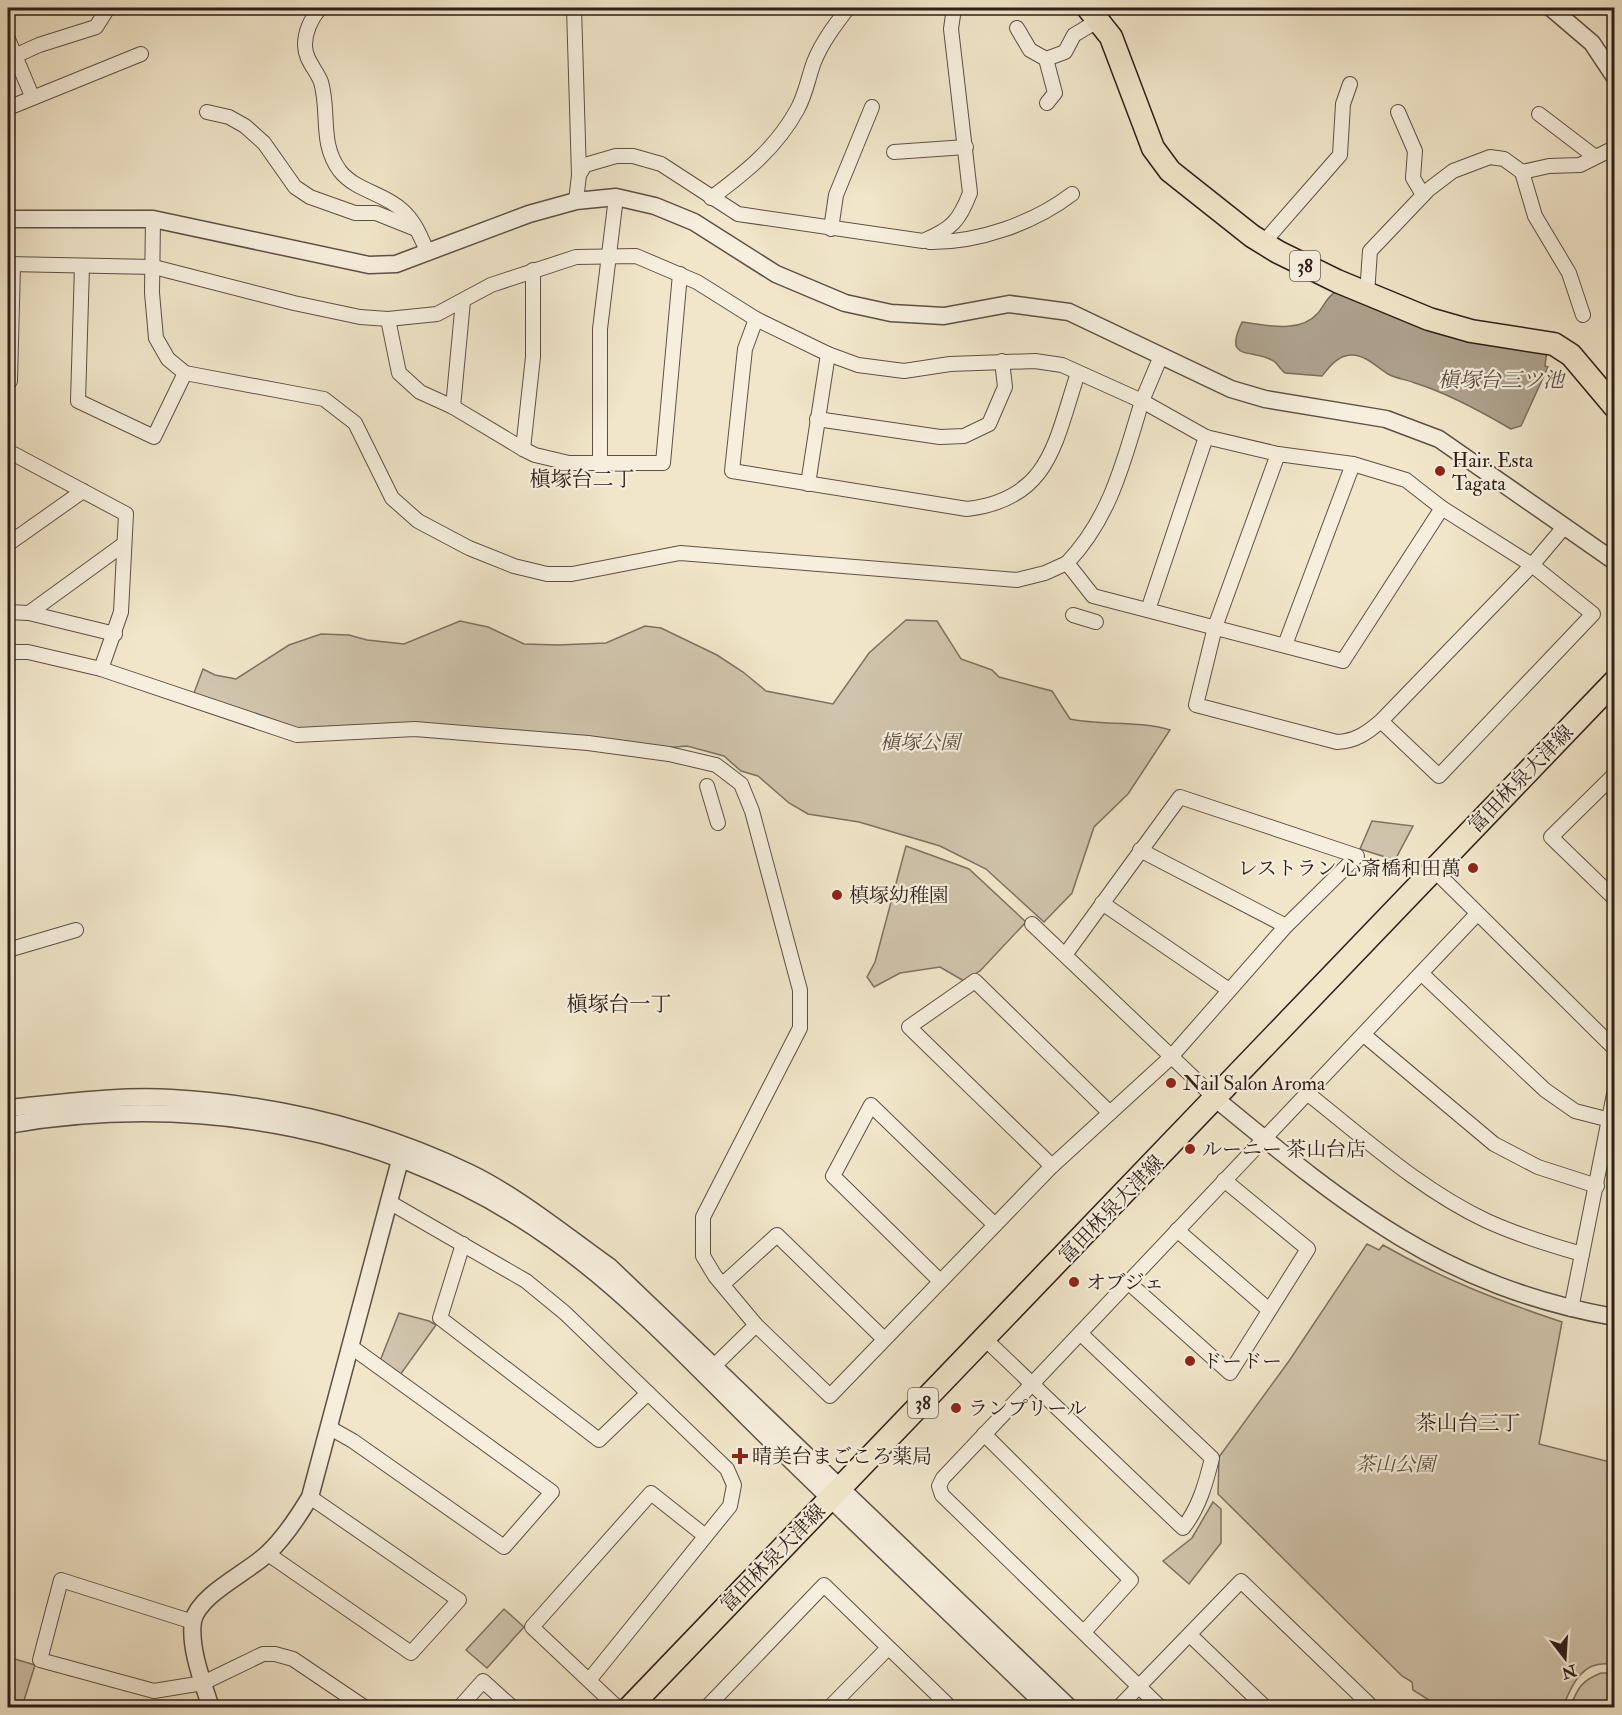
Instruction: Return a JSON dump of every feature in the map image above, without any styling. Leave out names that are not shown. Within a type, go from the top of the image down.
[{"type":"main road","name":"38","points":[[1093,14],[1112,37],[1153,148],[1170,171],[1263,243],[1367,294],[1428,319],[1471,331],[1548,341],[1571,355],[1614,406]]},
{"type":"main road","name":"富田林泉大津線","points":[[629,1707],[1216,1099],[1614,682]]},
{"type":"street","points":[[11,57],[96,27],[108,8]]},
{"type":"street","points":[[320,8],[306,30],[304,47],[309,64],[320,80],[325,105],[325,139],[331,155],[351,182],[401,208],[416,229],[428,253]]},
{"type":"street","points":[[574,8],[579,175],[576,201]]},
{"type":"street","points":[[711,198],[752,167],[776,142],[807,91],[814,62],[827,36],[848,8]]},
{"type":"street","points":[[923,241],[945,232],[961,216],[970,193],[951,29],[954,8]]},
{"type":"street","points":[[1551,8],[1592,43],[1614,76]]},
{"type":"street","points":[[1046,59],[1065,52],[1074,35],[1093,14]]},
{"type":"street","points":[[1017,28],[1030,50],[1046,59],[1055,93],[1047,103]]},
{"type":"street","points":[[8,39],[11,57],[32,96]]},
{"type":"street","points":[[8,108],[32,96],[141,54]]},
{"type":"street","points":[[1263,243],[1340,155],[1343,104],[1350,84]]},
{"type":"street","points":[[831,229],[836,195],[872,107]]},
{"type":"street","points":[[207,112],[229,117],[245,126],[264,143],[295,187],[310,197],[355,213],[376,213],[416,229]]},
{"type":"street","points":[[1398,112],[1415,151],[1413,178],[1423,195]]},
{"type":"street","points":[[1539,114],[1594,156]]},
{"type":"street","points":[[894,152],[966,147]]},
{"type":"street","points":[[1522,172],[1549,166],[1580,165],[1614,148]]},
{"type":"street","points":[[579,175],[585,165],[616,156],[633,156],[661,164],[738,214],[831,229],[947,242],[994,232],[1044,213],[1072,194]]},
{"type":"street","points":[[1367,294],[1370,251],[1423,195],[1453,171],[1490,157],[1504,159],[1522,172],[1535,216],[1569,273],[1583,315]]},
{"type":"street","points":[[600,464],[600,329],[616,197]]},
{"type":"street","points":[[8,219],[153,219],[369,265],[396,264],[529,214],[576,201],[616,197],[655,206],[694,222],[776,274],[845,303],[891,313],[944,316],[1009,304],[1069,312],[1231,388],[1265,399],[1386,419],[1439,439],[1614,561]]},
{"type":"street","points":[[153,219],[152,293],[156,338],[168,359],[185,373],[324,399],[355,423],[392,498],[417,521],[469,548],[514,566],[547,574],[572,574],[680,554],[1017,580],[1045,573],[1066,563],[1095,529],[1112,497],[1142,401],[1161,356]]},
{"type":"street","points":[[8,381],[10,381],[10,264],[154,267],[294,303],[360,317],[388,319],[437,314],[491,285],[576,257],[636,256],[680,274],[756,319],[828,354],[858,364],[904,371],[950,364],[1002,362],[1035,361],[1062,366],[1142,401],[1206,437],[1278,454],[1353,465],[1406,480],[1442,508],[1532,565],[1593,614],[1439,776],[1381,721]]},
{"type":"street","points":[[82,266],[78,401],[154,437],[185,373]]},
{"type":"street","points":[[523,449],[533,357],[533,270]]},
{"type":"street","points":[[388,319],[399,373],[420,392],[453,407],[523,449],[535,455],[569,463],[663,463],[680,274]]},
{"type":"street","points":[[453,407],[463,301]]},
{"type":"street","points":[[756,319],[745,349],[732,471],[808,484],[967,509],[992,506],[1019,493],[1037,477],[1049,460],[1078,373]]},
{"type":"street","points":[[808,484],[828,354]]},
{"type":"street","points":[[817,419],[940,437],[964,436],[989,424],[1005,387],[1002,362]]},
{"type":"street","points":[[1148,610],[1206,437]]},
{"type":"street","points":[[1278,454],[1215,627],[1196,705],[1337,742],[1366,734],[1381,721],[1532,565],[1565,526]]},
{"type":"street","points":[[11,457],[126,514],[121,612],[101,669]]},
{"type":"street","points":[[1285,645],[1353,465]]},
{"type":"street","points":[[8,544],[83,491]]},
{"type":"street","points":[[1066,563],[1093,596],[1343,661],[1442,508]]},
{"type":"street","points":[[29,613],[124,544]]},
{"type":"street","points":[[8,612],[29,613],[115,634]]},
{"type":"street","points":[[1073,615],[1096,622]]},
{"type":"street","points":[[8,652],[28,652],[101,669],[297,735],[415,729],[588,743],[669,754],[716,765],[741,784],[752,811],[800,990],[800,1028],[703,1217],[703,1256],[756,1325],[830,1396],[1052,1166],[1170,1058],[1286,926],[1357,856],[1180,797],[1065,955]]},
{"type":"street","points":[[1614,775],[1551,837],[1614,897]]},
{"type":"street","points":[[707,786],[718,823]]},
{"type":"street","points":[[1140,850],[1286,926]]},
{"type":"street","points":[[1434,870],[1476,915],[1614,1048]]},
{"type":"street","points":[[1102,903],[1229,990]]},
{"type":"street","points":[[1161,1707],[942,1495],[939,1486],[943,1478],[984,1434],[1476,915]]},
{"type":"street","points":[[1032,924],[1170,1058],[1216,1099],[1341,1199],[1424,1253],[1511,1291],[1571,1309],[1614,1317]]},
{"type":"street","points":[[8,950],[76,930]]},
{"type":"street","points":[[1422,974],[1545,1090],[1575,1111],[1610,1120]]},
{"type":"street","points":[[1052,1166],[909,1027],[975,981],[1110,1113]]},
{"type":"street","points":[[1364,1035],[1494,1144],[1538,1167],[1597,1186]]},
{"type":"street","points":[[1307,1093],[1424,1183],[1485,1220],[1534,1240],[1582,1254]]},
{"type":"street","points":[[1571,1309],[1614,1094]]},
{"type":"street","points":[[8,1108],[71,1102],[186,1100],[281,1109],[383,1137],[402,1152],[552,1239],[592,1270],[1070,1707]]},
{"type":"street","points":[[940,1281],[833,1176],[871,1105],[995,1225]]},
{"type":"street","points":[[8,1125],[132,1113],[218,1116],[274,1123],[328,1135],[402,1152],[471,1174],[549,1222],[610,1267],[714,1366],[835,1494],[1048,1707]]},
{"type":"street","points":[[211,1707],[195,1648],[193,1622],[198,1610],[214,1594],[268,1554],[300,1515],[309,1497],[330,1428],[402,1152]]},
{"type":"street","points":[[1129,1283],[1230,1373],[1308,1249],[1224,1180]]},
{"type":"street","points":[[389,1202],[525,1281],[565,1313],[727,1469],[734,1485],[730,1506],[704,1535],[590,1679]]},
{"type":"street","points":[[1177,1230],[1269,1310]]},
{"type":"street","points":[[723,1284],[777,1235],[884,1339]]},
{"type":"street","points":[[463,1244],[440,1318],[599,1440],[648,1393]]},
{"type":"street","points":[[714,1366],[756,1325]]},
{"type":"street","points":[[985,1339],[1183,1528],[1192,1517],[1204,1488],[1212,1458],[1081,1334]]},
{"type":"street","points":[[330,1428],[353,1441],[504,1547],[552,1492],[350,1347]]},
{"type":"street","points":[[984,1434],[1131,1580],[1084,1632]]},
{"type":"street","points":[[618,1707],[532,1627],[651,1493],[704,1535]]},
{"type":"street","points":[[268,1554],[411,1653],[459,1600],[309,1497]]},
{"type":"street","points":[[193,1622],[61,1580],[40,1660],[154,1692],[203,1683],[263,1654],[275,1654],[293,1659],[364,1707]]},
{"type":"street","points":[[1118,1707],[1241,1581],[1369,1704],[1366,1707]]},
{"type":"street","points":[[706,1707],[824,1585],[951,1707]]},
{"type":"street","points":[[1190,1635],[1266,1707]]},
{"type":"street","points":[[836,1705],[888,1648]]},
{"type":"street","points":[[459,1707],[483,1681],[513,1707]]},
{"type":"green space","name":"槇塚公園","points":[[906,620],[937,621],[961,659],[992,670],[999,677],[1052,691],[1070,719],[1145,725],[1170,730],[1128,794],[1094,827],[1072,893],[1044,922],[986,869],[940,846],[859,822],[808,814],[789,803],[758,776],[741,771],[724,756],[687,746],[664,748],[307,730],[290,727],[194,693],[203,669],[215,675],[236,679],[289,645],[321,634],[349,635],[367,640],[404,644],[460,621],[488,627],[524,644],[606,643],[645,626],[661,628],[717,655],[766,691],[833,704],[869,653]]},
{"type":"green space","points":[[1372,821],[1413,826],[1395,860],[1360,849]]},
{"type":"green space","points":[[906,846],[969,869],[1026,922],[980,971],[964,981],[940,967],[900,973],[874,987],[867,977],[875,962]]},
{"type":"green space","name":"茶山公園","points":[[1367,1244],[1379,1250],[1383,1245],[1470,1288],[1562,1322],[1539,1444],[1614,1463],[1614,1665],[1595,1665],[1587,1669],[1575,1681],[1563,1707],[1440,1707],[1413,1690],[1412,1682],[1402,1676],[1218,1494],[1219,1457],[1289,1361]]},
{"type":"green space","points":[[399,1313],[436,1325],[400,1375],[380,1361]]},
{"type":"green space","points":[[1213,1502],[1221,1509],[1221,1543],[1189,1584],[1163,1561],[1192,1538]]},
{"type":"green space","points":[[504,1609],[524,1627],[487,1668],[466,1650]]},
{"type":"green space","points":[[8,1657],[35,1665],[22,1707],[8,1707]]},
{"type":"green space","points":[[1601,1673],[1614,1673],[1614,1707],[1572,1707],[1582,1685]]},
{"type":"water","name":"槇塚台三ツ池","points":[[1336,292],[1547,350],[1545,366],[1548,367],[1521,426],[1511,429],[1452,397],[1391,376],[1356,355],[1338,359],[1322,376],[1285,373],[1275,362],[1238,349],[1237,335],[1242,322],[1272,326],[1302,324],[1311,320],[1328,298]]},
{"type":"place","name":"Hair. Esta Tagata","points":[[1440,471]]},
{"type":"place","name":"レストラン 心斎橋和田萬","points":[[1473,868]]},
{"type":"place","name":"槙塚幼稚園","points":[[837,895]]},
{"type":"place","name":"Nail Salon Aroma","points":[[1171,1083]]},
{"type":"place","name":"ルーニー 茶山台店","points":[[1190,1149]]},
{"type":"place","name":"オブジェ","points":[[1074,1282]]},
{"type":"place","name":"ドードー","points":[[1190,1361]]},
{"type":"place","name":"ランプリール","points":[[956,1408]]},
{"type":"place","name":"晴美台まごころ薬局","points":[[740,1456]]},
{"type":"district","name":"槇塚台二丁","points":[[582,479]]},
{"type":"district","name":"槇塚台一丁","points":[[619,1004]]},
{"type":"district","name":"茶山台三丁","points":[[1468,1423]]}]
